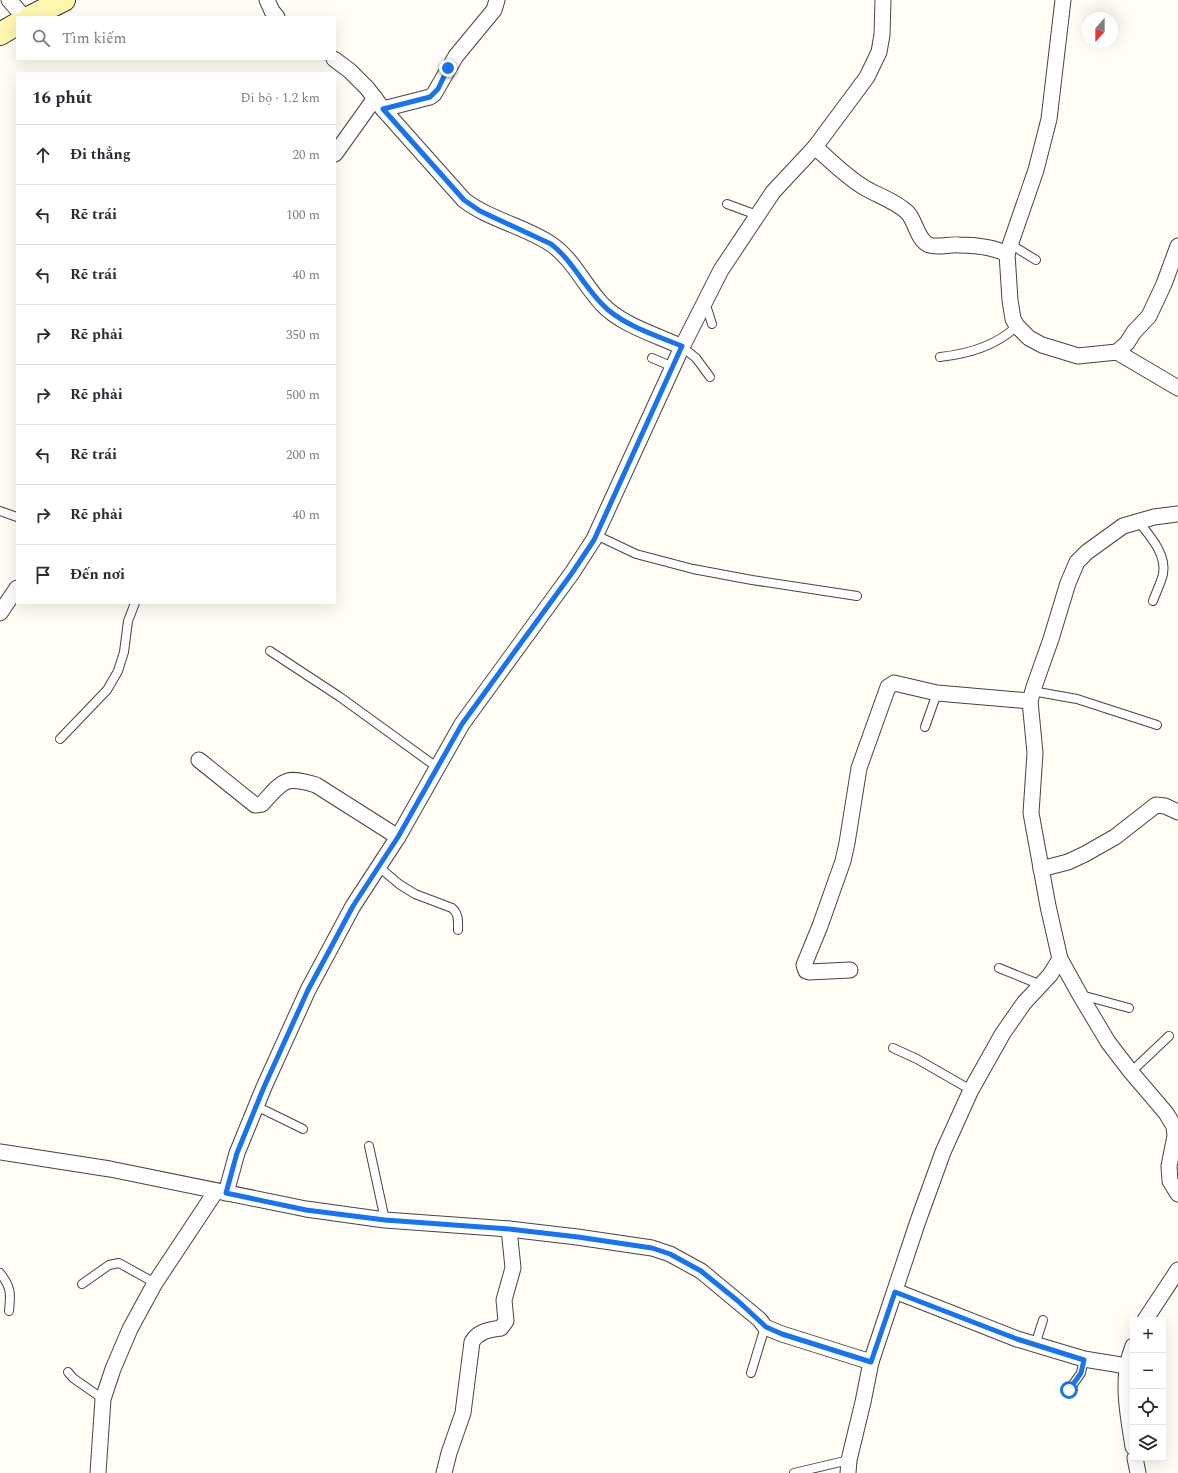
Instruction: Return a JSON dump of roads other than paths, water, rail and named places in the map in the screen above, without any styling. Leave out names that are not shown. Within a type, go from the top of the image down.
[{"type":"street","points":[[9,0],[23,16]]},
{"type":"street","points":[[32,16],[64,0]]},
{"type":"street","points":[[267,0],[276,16]]},
{"type":"street","points":[[338,145],[379,103],[430,97],[434,94],[456,56],[494,10],[497,0]]},
{"type":"street","points":[[98,1473],[103,1399],[113,1369],[130,1329],[155,1283],[221,1192],[256,1106],[318,970],[353,906],[398,837],[462,724],[572,573],[596,535],[682,346],[721,270],[773,192],[815,147],[867,77],[879,52],[882,35],[883,0]]},
{"type":"street","points":[[1064,0],[1050,119],[1036,170],[1009,249],[1010,300],[1013,319],[1017,326],[1029,338],[1042,345],[1063,352],[1078,356],[1117,352],[1127,343],[1134,332],[1149,316],[1164,284],[1178,246]]},
{"type":"street","points":[[0,34],[16,25]]},
{"type":"street","points":[[335,60],[350,71],[464,200],[480,211],[551,244],[568,260],[601,304],[609,312],[628,323],[682,346]]},
{"type":"street","points":[[815,147],[864,188],[900,206],[912,219],[923,241],[928,244],[934,246],[960,244],[1001,251],[1009,249]]},
{"type":"street","points":[[1117,352],[1178,388]]},
{"type":"street","points":[[1178,514],[1138,521],[1123,526],[1087,552],[1077,562],[1068,583],[1051,639],[1031,696],[1035,753],[1030,806],[1041,869],[1060,959],[1108,1042],[1166,1113],[1176,1128],[1169,1166],[1170,1181],[1178,1194]]},
{"type":"street","points":[[0,613],[16,589]]},
{"type":"street","points":[[850,970],[809,972],[806,971],[804,965],[820,926],[848,843],[859,768],[888,687],[894,684],[937,693],[1031,696]]},
{"type":"street","points":[[199,760],[255,805],[262,804],[279,785],[286,781],[291,779],[307,782],[316,785],[398,837]]},
{"type":"street","points":[[1041,869],[1068,862],[1085,854],[1115,837],[1156,806],[1165,806],[1178,812]]},
{"type":"street","points":[[849,1467],[871,1362],[918,1221],[943,1152],[971,1090],[1003,1033],[1024,1003],[1050,975],[1060,959]]},
{"type":"street","points":[[0,1152],[110,1169],[306,1210],[385,1220],[509,1229],[652,1248],[670,1254],[701,1271],[716,1282],[766,1327],[782,1334],[871,1362]]},
{"type":"street","points":[[444,1473],[463,1413],[472,1342],[475,1336],[482,1332],[501,1328],[506,1321],[504,1300],[513,1268],[509,1229]]},
{"type":"street","points":[[1147,1317],[1175,1278]]},
{"type":"street","points":[[895,1292],[955,1314],[998,1333],[1035,1345],[1084,1360],[1126,1366]]},
{"type":"street","points":[[1130,1425],[1127,1398],[1126,1366],[1131,1353]]},
{"type":"street","points":[[1136,1461],[1138,1473]]},
{"type":"lane","points":[[728,204],[757,215]]},
{"type":"lane","points":[[1009,249],[1036,260]]},
{"type":"lane","points":[[705,301],[712,324]]},
{"type":"lane","points":[[940,357],[955,356],[974,351],[1007,336],[1017,326]]},
{"type":"lane","points":[[682,346],[696,358],[710,377]]},
{"type":"lane","points":[[652,358],[673,367]]},
{"type":"lane","points":[[0,511],[16,517]]},
{"type":"lane","points":[[1138,521],[1157,545],[1162,557],[1163,572],[1153,601]]},
{"type":"lane","points":[[596,535],[636,554],[693,569],[752,580],[857,596]]},
{"type":"lane","points":[[60,740],[107,690],[118,671],[124,652],[128,621],[135,604]]},
{"type":"lane","points":[[270,651],[340,697],[438,768]]},
{"type":"lane","points":[[925,727],[937,693]]},
{"type":"lane","points":[[1031,696],[1077,699],[1157,725]]},
{"type":"lane","points":[[379,867],[399,884],[415,894],[452,908],[456,912],[458,918],[458,930]]},
{"type":"lane","points":[[999,968],[1041,985]]},
{"type":"lane","points":[[1080,995],[1129,1008]]},
{"type":"lane","points":[[1131,1072],[1169,1036]]},
{"type":"lane","points":[[893,1048],[917,1059],[971,1090]]},
{"type":"lane","points":[[256,1106],[303,1129]]},
{"type":"lane","points":[[369,1146],[385,1220]]},
{"type":"lane","points":[[82,1284],[113,1263],[119,1263],[155,1283]]},
{"type":"lane","points":[[0,1273],[10,1289],[9,1311]]},
{"type":"lane","points":[[1035,1345],[1044,1320]]},
{"type":"lane","points":[[751,1373],[766,1327]]},
{"type":"lane","points":[[1069,1390],[1081,1373],[1084,1360]]},
{"type":"lane","points":[[68,1372],[73,1378],[103,1399]]},
{"type":"lane","points":[[794,1473],[849,1467]]}]
